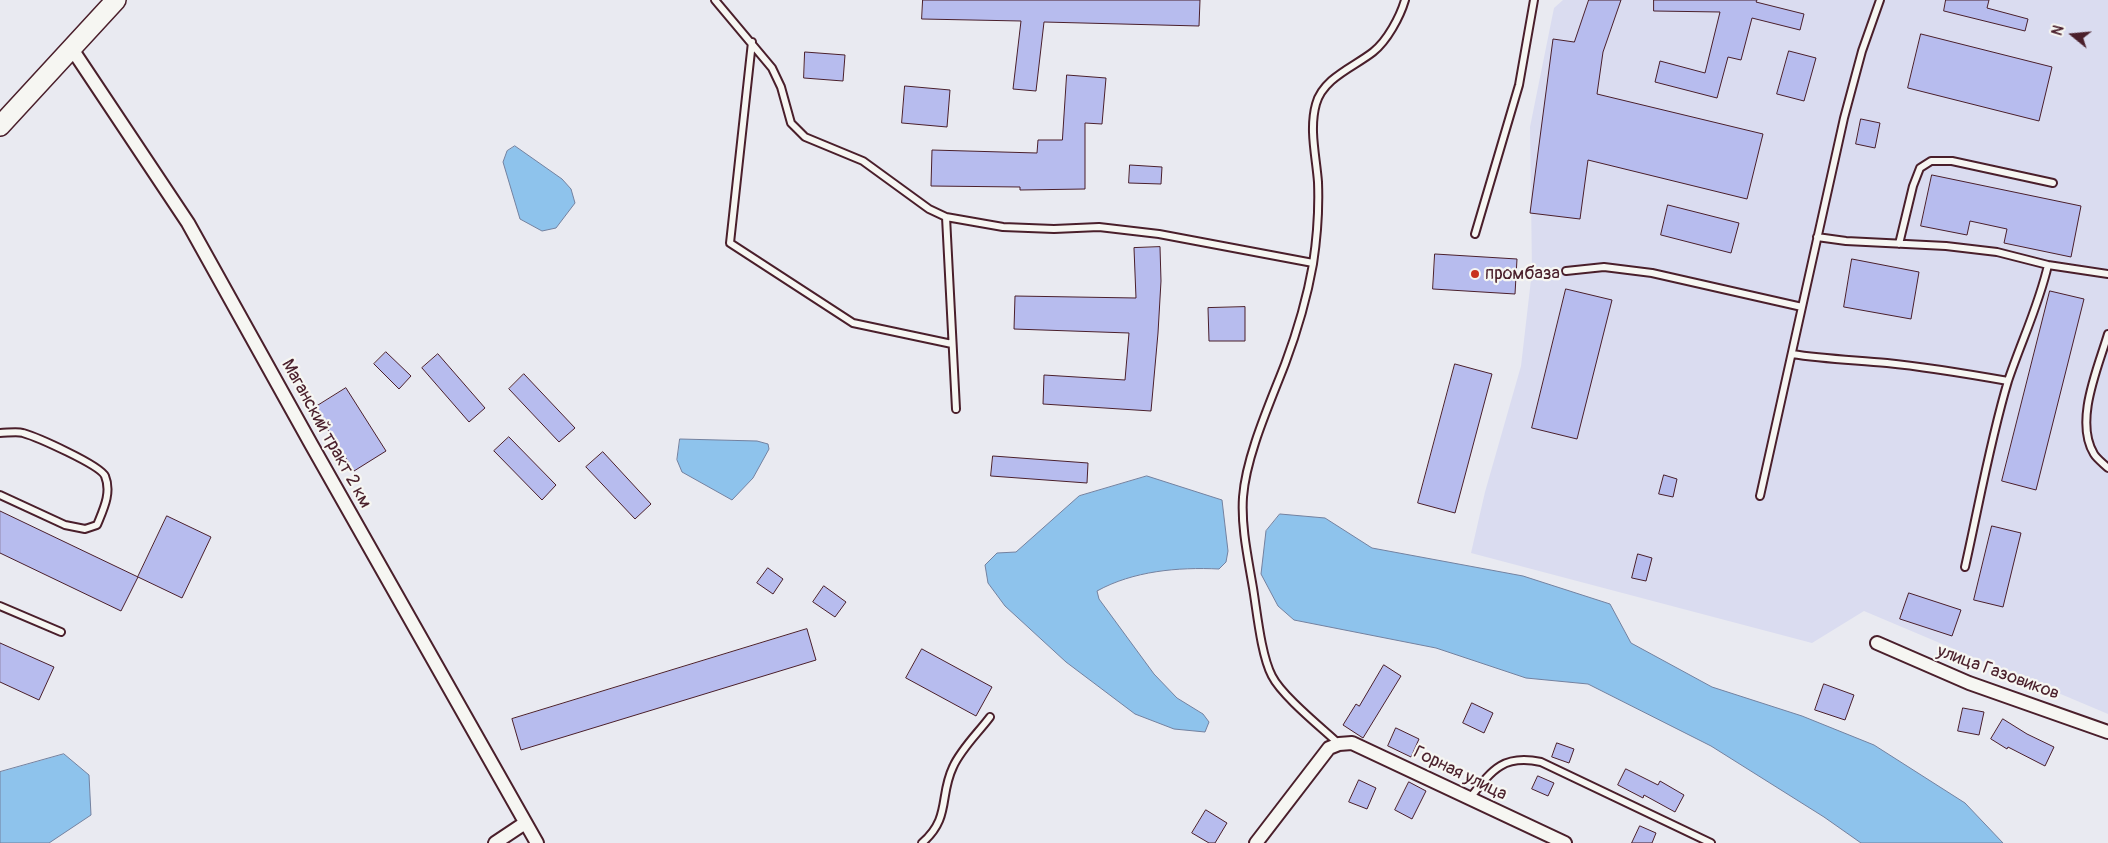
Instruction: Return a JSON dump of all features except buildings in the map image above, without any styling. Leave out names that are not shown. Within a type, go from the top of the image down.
[{"type":"main road","points":[[0,126],[116,0]]},
{"type":"street","name":"Маганский тракт 2 км","points":[[72,49],[188,223],[537,843]]},
{"type":"street","name":"улица Газовиков","points":[[1877,642],[1978,687],[2108,732]]},
{"type":"street","name":"Горная улица","points":[[1339,744],[1352,743],[1366,748],[1565,843]]},
{"type":"street","points":[[1256,843],[1318,760],[1329,748],[1339,744]]},
{"type":"street","points":[[495,843],[525,823]]},
{"type":"lane","points":[[715,0],[772,68],[781,87],[791,123],[805,137],[863,161],[929,209],[946,217],[1003,228],[1054,229],[1099,227],[1159,234],[1313,263]]},
{"type":"lane","points":[[1339,744],[1272,677],[1256,608],[1244,536],[1243,497],[1249,465],[1266,412],[1286,362],[1302,314],[1313,263],[1318,183],[1313,123],[1316,102],[1325,87],[1340,74],[1375,51],[1389,34],[1405,0]]},
{"type":"lane","points":[[1475,234],[1519,85],[1534,0]]},
{"type":"lane","points":[[1760,496],[1849,99],[1862,51],[1880,0]]},
{"type":"lane","points":[[752,42],[730,243],[853,323],[952,344]]},
{"type":"lane","points":[[1899,244],[1913,186],[1920,168],[1931,161],[1952,161],[2053,183]]},
{"type":"lane","points":[[946,217],[956,409]]},
{"type":"lane","points":[[1817,237],[1946,246],[1997,252],[2048,265],[2108,274]]},
{"type":"lane","points":[[1965,567],[2008,381],[2041,294],[2048,265]]},
{"type":"lane","points":[[1566,270],[1604,267],[1652,273],[1802,307]]},
{"type":"lane","points":[[2108,334],[2087,406],[2086,431],[2094,455],[2108,468]]},
{"type":"lane","points":[[1792,354],[1818,358],[1888,363],[2008,381]]},
{"type":"lane","points":[[0,434],[22,432],[90,463],[105,475],[108,490],[105,506],[97,525],[84,529],[65,524],[0,495]]},
{"type":"lane","points":[[0,606],[61,632]]},
{"type":"lane","points":[[922,843],[932,834],[942,815],[952,768],[990,718]]},
{"type":"lane","points":[[1470,798],[1490,772],[1500,765],[1509,761],[1529,759],[1541,762],[1711,843]]},
{"type":"shaded area","points":[[1563,0],[2108,0],[2108,714],[1864,611],[1812,643],[1471,553],[1485,492],[1521,366],[1532,271],[1530,127],[1554,8]]},
{"type":"water","points":[[515,146],[562,179],[571,189],[575,203],[556,228],[542,231],[520,219],[503,162],[507,151]]},
{"type":"water","points":[[680,439],[757,441],[768,444],[769,449],[753,478],[732,500],[682,472],[677,460]]},
{"type":"water","points":[[1147,476],[1222,500],[1228,551],[1226,562],[1219,569],[1172,570],[1141,575],[1111,584],[1097,591],[1099,599],[1154,674],[1177,698],[1203,714],[1209,722],[1205,732],[1174,729],[1135,714],[1066,662],[1005,606],[988,583],[985,565],[997,553],[1016,552],[1079,496]]},
{"type":"water","points":[[1280,514],[1325,518],[1372,548],[1523,576],[1610,604],[1631,643],[1712,687],[1802,716],[1874,745],[1965,803],[2003,843],[1861,843],[1824,817],[1711,746],[1588,684],[1526,678],[1436,648],[1294,620],[1278,606],[1261,574],[1266,531]]},
{"type":"water","points":[[64,754],[89,775],[91,815],[49,843],[0,843],[0,772]]},
{"type":"place","name":"промбаза","points":[[1475,274]]}]
